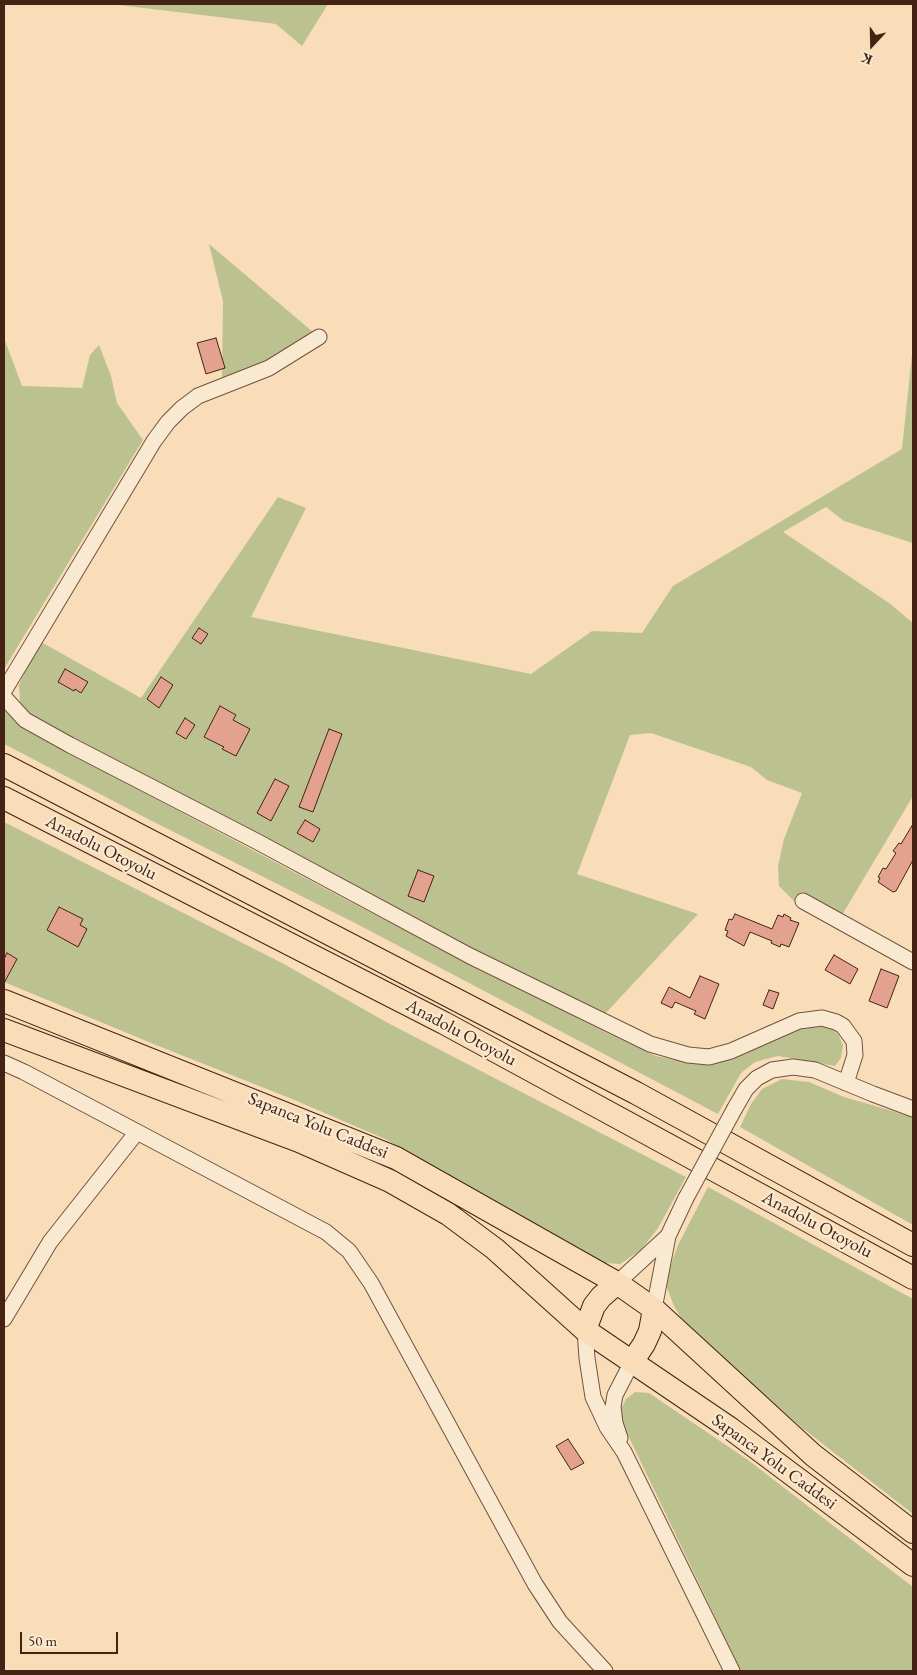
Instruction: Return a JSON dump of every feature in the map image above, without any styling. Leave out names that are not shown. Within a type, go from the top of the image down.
[{"type":"highway","name":"Anadolu Otoyolu","points":[[4,765],[636,1092],[913,1245]]},
{"type":"highway","name":"Anadolu Otoyolu","points":[[4,798],[444,1023],[913,1278]]},
{"type":"highway","name":"Sapanca Yolu Caddesi","points":[[4,1001],[396,1158],[617,1283],[654,1309],[814,1455],[913,1532]]},
{"type":"highway","name":"Sapanca Yolu Caddesi","points":[[4,1030],[299,1141],[390,1181],[448,1214],[524,1274],[564,1313],[585,1330],[731,1429],[913,1566]]},
{"type":"highway","points":[[585,1330],[594,1306],[617,1283]]},
{"type":"highway","points":[[632,1362],[644,1344],[650,1330],[654,1309]]},
{"type":"street","points":[[4,691],[154,441],[168,422],[198,396],[269,368],[319,338]]},
{"type":"street","points":[[4,697],[25,720],[70,745],[256,841],[470,956],[650,1044],[669,1051],[709,1057],[731,1051],[799,1021],[822,1018],[836,1022],[844,1026],[854,1041],[855,1054],[846,1083]]},
{"type":"street","points":[[802,901],[913,962]]},
{"type":"street","points":[[4,1063],[326,1232],[349,1251],[371,1283],[534,1584],[560,1622],[605,1671]]},
{"type":"street","points":[[654,1309],[668,1236],[686,1198],[742,1094],[757,1078],[772,1070],[793,1067],[815,1070],[913,1109]]},
{"type":"street","points":[[4,1318],[50,1242],[137,1132]]},
{"type":"street","points":[[617,1283],[668,1236]]},
{"type":"street","points":[[585,1330],[586,1358],[593,1397],[606,1427],[624,1452]]},
{"type":"street","points":[[632,1362],[618,1389],[613,1406],[615,1423],[624,1452],[732,1671]]},
{"type":"green space","points":[[111,4],[328,4],[302,46],[276,24]]},
{"type":"green space","points":[[209,244],[313,332],[265,361],[222,382],[223,301]]},
{"type":"green space","points":[[4,338],[22,386],[82,388],[90,355],[99,345],[111,376],[117,403],[143,440],[4,669]]},
{"type":"green space","points":[[913,345],[913,543],[844,521],[826,507],[783,532],[889,603],[913,623],[913,796],[842,915],[801,892],[796,903],[779,886],[778,866],[784,839],[802,793],[767,780],[751,767],[651,733],[630,735],[577,874],[698,914],[603,1016],[542,987],[45,725],[24,710],[20,701],[19,685],[29,662],[41,642],[141,698],[278,497],[306,508],[251,617],[531,674],[592,631],[642,633],[673,586],[902,449]]},
{"type":"green space","points":[[4,710],[26,730],[375,915],[656,1056],[689,1063],[718,1063],[789,1032],[808,1026],[827,1026],[839,1035],[843,1046],[841,1058],[835,1066],[778,1056],[755,1062],[741,1073],[718,1114],[355,923],[4,744]]},
{"type":"green space","points":[[4,822],[282,963],[388,1023],[686,1177],[658,1228],[641,1250],[620,1264],[605,1263],[385,1139],[292,1099],[4,982]]},
{"type":"green space","points":[[782,1079],[809,1082],[844,1097],[913,1117],[913,1225],[740,1127],[751,1104],[762,1089]]},
{"type":"green space","points":[[708,1187],[913,1299],[913,1514],[801,1427],[685,1325],[674,1306],[667,1288],[666,1278],[678,1245]]},
{"type":"green space","points":[[635,1392],[649,1393],[748,1460],[913,1587],[913,1671],[741,1671],[625,1429],[620,1411],[626,1399]]},
{"type":"building","points":[[216,338],[225,368],[206,374],[197,343]]},
{"type":"building","points":[[199,628],[208,634],[201,644],[192,638]]},
{"type":"building","points":[[65,669],[88,682],[81,693],[58,682]]},
{"type":"building","points":[[161,677],[173,685],[159,708],[147,699]]},
{"type":"building","points":[[220,706],[236,715],[233,720],[250,729],[236,756],[222,749],[224,747],[204,737]]},
{"type":"building","points":[[185,718],[195,725],[186,739],[176,733]]},
{"type":"building","points":[[329,729],[342,734],[313,812],[299,807]]},
{"type":"building","points":[[275,779],[289,786],[271,821],[257,813]]},
{"type":"building","points":[[305,820],[320,829],[313,842],[297,833]]},
{"type":"building","points":[[913,824],[913,860],[896,891],[893,892],[878,882],[880,878],[878,877],[883,868],[886,869],[896,853],[893,851],[899,843],[901,844]]},
{"type":"building","points":[[418,870],[434,876],[424,902],[408,896]]},
{"type":"building","points":[[59,907],[83,919],[80,925],[87,929],[78,947],[47,930]]},
{"type":"building","points":[[735,914],[772,929],[778,915],[783,917],[784,914],[791,918],[790,920],[799,923],[789,947],[781,944],[780,947],[771,943],[772,941],[750,932],[744,946],[726,936],[728,931],[725,930],[729,919],[732,920]]},
{"type":"building","points":[[7,953],[17,959],[4,983],[4,959]]},
{"type":"building","points":[[834,955],[858,969],[850,984],[825,970]]},
{"type":"building","points":[[881,969],[899,976],[887,1008],[869,1001]]},
{"type":"building","points":[[700,976],[719,984],[705,1019],[694,1014],[696,1011],[675,1002],[672,1008],[661,1003],[669,987],[690,998]]},
{"type":"building","points":[[769,990],[779,993],[773,1009],[763,1005]]},
{"type":"building","points":[[568,1439],[584,1463],[571,1470],[556,1446]]}]
